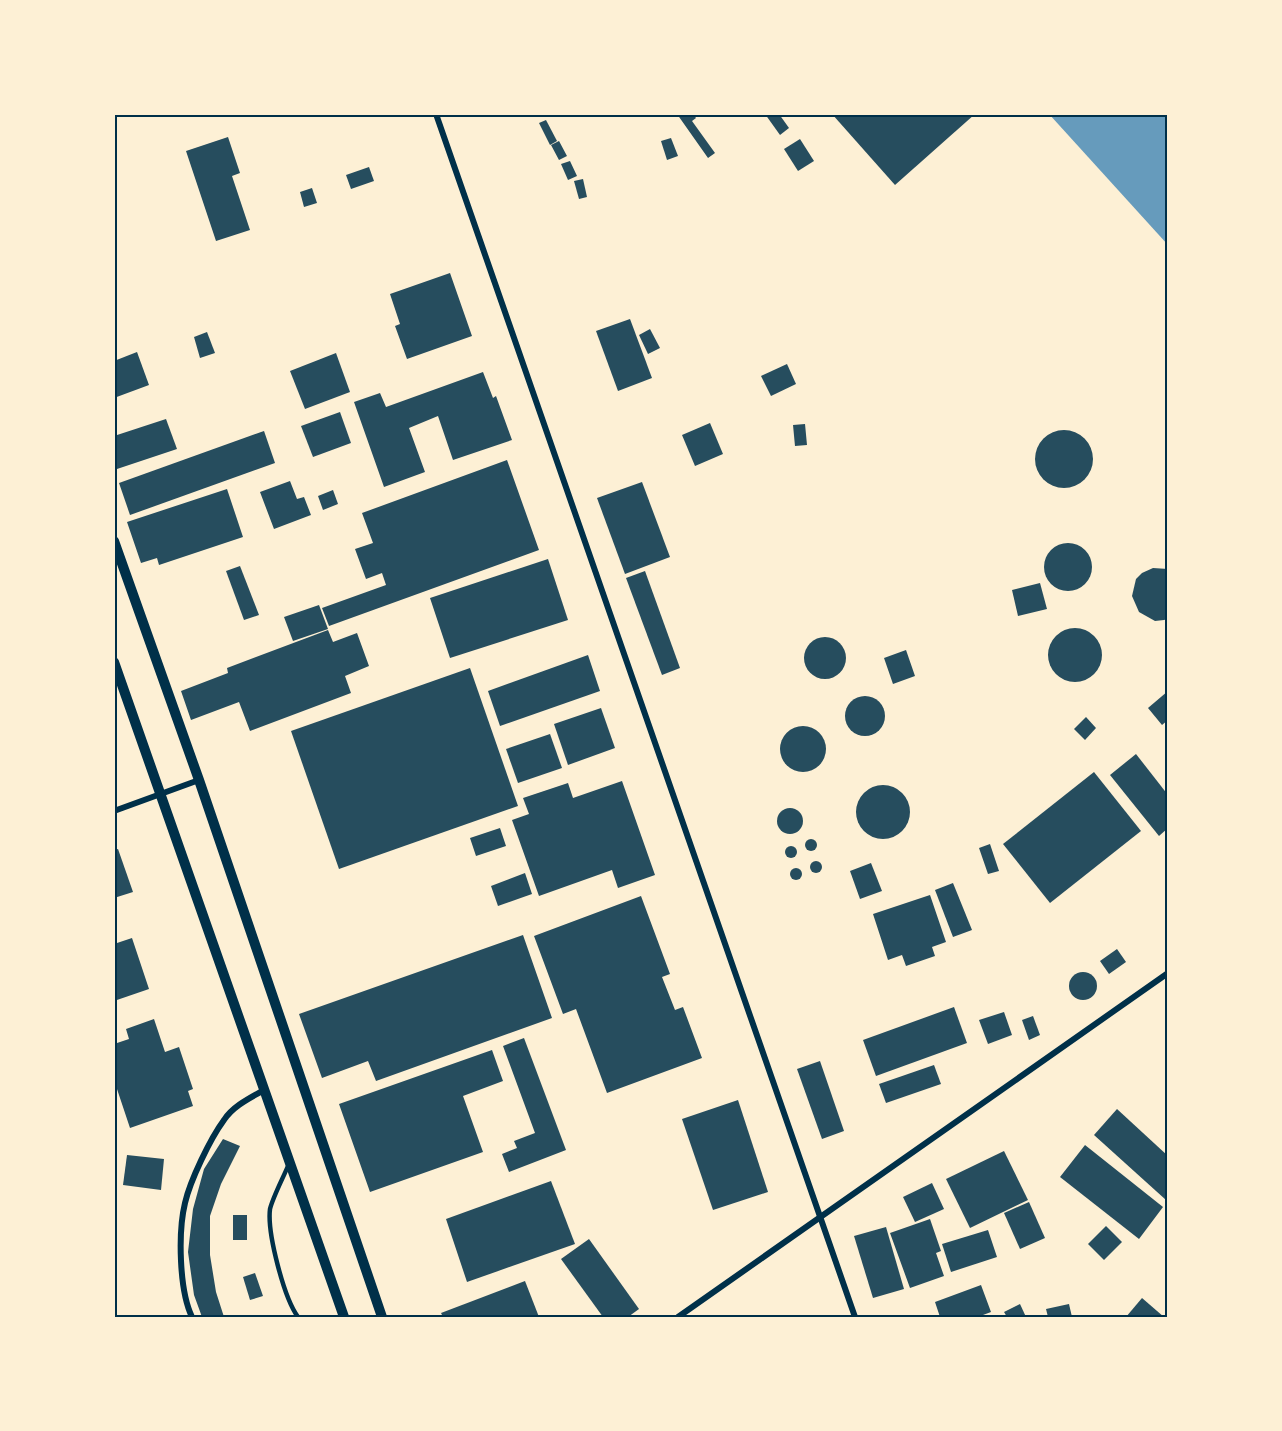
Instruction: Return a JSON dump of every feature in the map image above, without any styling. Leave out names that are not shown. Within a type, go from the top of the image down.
[{"type":"street","points":[[436,114],[855,1317]]},
{"type":"street","points":[[114,541],[199,780],[382,1317]]},
{"type":"street","points":[[114,662],[344,1317]]},
{"type":"street","points":[[114,811],[199,780]]},
{"type":"street","points":[[678,1317],[1168,973]]},
{"type":"street","points":[[192,1317],[186,1305],[180,1257],[184,1204],[193,1180],[224,1119],[240,1104],[264,1090]]},
{"type":"lane","points":[[290,1162],[270,1209],[273,1245],[282,1282],[298,1317]]},
{"type":"water","points":[[1049,114],[1168,114],[1168,245]]},
{"type":"building","points":[[677,114],[693,114],[696,118],[692,121],[715,153],[708,158]]},
{"type":"building","points":[[765,114],[779,114],[789,128],[780,135]]},
{"type":"building","points":[[832,114],[975,114],[895,185]]},
{"type":"building","points":[[546,120],[557,141],[550,145],[539,123]]},
{"type":"building","points":[[228,137],[240,173],[232,176],[250,230],[216,241],[186,151]]},
{"type":"building","points":[[671,138],[678,156],[667,160],[661,141]]},
{"type":"building","points":[[800,139],[814,161],[798,171],[784,149]]},
{"type":"building","points":[[559,141],[567,156],[559,160],[551,145]]},
{"type":"building","points":[[570,161],[577,176],[568,180],[561,164]]},
{"type":"building","points":[[369,167],[374,181],[351,189],[346,175]]},
{"type":"building","points":[[583,179],[587,197],[579,199],[574,181]]},
{"type":"building","points":[[312,188],[317,203],[304,207],[300,192]]},
{"type":"building","points":[[450,273],[472,336],[407,359],[395,326],[400,324],[390,294]]},
{"type":"building","points":[[630,319],[652,378],[618,391],[596,331]]},
{"type":"building","points":[[650,329],[660,348],[648,354],[639,335]]},
{"type":"building","points":[[207,332],[215,353],[200,358],[194,337]]},
{"type":"building","points":[[137,352],[149,385],[114,398],[114,361]]},
{"type":"building","points":[[336,353],[350,392],[305,409],[290,371]]},
{"type":"building","points":[[787,364],[796,384],[771,396],[761,376]]},
{"type":"building","points":[[483,372],[493,398],[496,396],[512,440],[453,460],[438,416],[409,428],[425,472],[384,487],[354,402],[380,393],[386,407]]},
{"type":"building","points":[[340,412],[351,443],[313,457],[301,426]]},
{"type":"building","points":[[166,419],[177,449],[114,470],[114,436]]},
{"type":"building","points":[[710,423],[723,454],[695,466],[682,435]]},
{"type":"building","points":[[805,424],[807,445],[795,446],[793,425]]},
{"type":"building","points":[[1064,430],[1075,432],[1088,443],[1093,459],[1091,470],[1080,483],[1064,488],[1053,486],[1040,475],[1035,459],[1037,448],[1048,435]]},
{"type":"building","points":[[264,431],[275,463],[130,515],[119,483]]},
{"type":"building","points":[[507,460],[539,550],[329,626],[322,608],[386,585],[382,573],[366,579],[355,549],[373,543],[362,513]]},
{"type":"building","points":[[290,481],[297,499],[304,497],[311,515],[274,529],[260,492]]},
{"type":"building","points":[[642,482],[670,557],[625,574],[597,498]]},
{"type":"building","points":[[227,489],[243,537],[159,565],[157,558],[141,563],[127,522]]},
{"type":"building","points":[[333,490],[338,504],[323,510],[318,496]]},
{"type":"building","points":[[1068,543],[1085,550],[1092,567],[1085,584],[1068,591],[1051,584],[1044,567],[1051,550]]},
{"type":"building","points":[[548,559],[568,620],[450,658],[430,598]]},
{"type":"building","points":[[240,566],[259,615],[244,620],[226,571]]},
{"type":"building","points":[[1153,568],[1168,569],[1168,619],[1155,621],[1139,612],[1132,596],[1136,579]]},
{"type":"building","points":[[645,571],[680,668],[662,675],[626,578]]},
{"type":"building","points":[[1040,583],[1047,609],[1018,616],[1012,590]]},
{"type":"building","points":[[319,605],[328,629],[293,641],[284,617]]},
{"type":"building","points":[[1075,628],[1085,630],[1094,636],[1100,645],[1102,655],[1100,665],[1094,674],[1085,680],[1075,682],[1065,680],[1056,674],[1050,665],[1048,655],[1050,645],[1056,636],[1065,630]]},
{"type":"building","points":[[328,630],[333,642],[357,633],[369,666],[345,676],[351,693],[250,731],[239,702],[191,720],[181,691],[228,673],[227,668]]},
{"type":"building","points":[[825,637],[840,643],[846,658],[840,673],[825,679],[810,673],[804,658],[810,643]]},
{"type":"building","points":[[906,650],[915,676],[893,684],[884,658]]},
{"type":"building","points":[[588,655],[600,691],[500,726],[488,691]]},
{"type":"building","points":[[470,668],[518,806],[339,869],[291,731]]},
{"type":"building","points":[[1168,691],[1168,720],[1162,725],[1148,708]]},
{"type":"building","points":[[865,696],[879,702],[885,716],[879,730],[865,736],[851,730],[845,716],[851,702]]},
{"type":"building","points":[[601,708],[615,748],[568,765],[554,724]]},
{"type":"building","points":[[1086,717],[1096,728],[1085,740],[1074,729]]},
{"type":"building","points":[[803,726],[819,733],[826,749],[819,765],[803,772],[787,765],[780,749],[787,733]]},
{"type":"building","points":[[550,734],[562,768],[518,783],[506,749]]},
{"type":"building","points":[[1136,754],[1168,795],[1168,828],[1159,836],[1110,775]]},
{"type":"building","points":[[1094,772],[1141,831],[1050,903],[1003,844]]},
{"type":"building","points":[[622,781],[655,875],[618,888],[612,870],[539,896],[512,820],[529,814],[523,798],[568,783],[573,798]]},
{"type":"building","points":[[878,785],[888,785],[898,789],[906,797],[910,812],[906,827],[898,835],[888,839],[878,839],[868,835],[860,827],[856,817],[856,807],[860,797],[868,789]]},
{"type":"building","points":[[790,808],[799,812],[803,821],[799,830],[790,834],[781,830],[777,821],[781,812]]},
{"type":"building","points":[[500,828],[506,846],[476,856],[470,838]]},
{"type":"building","points":[[813,839],[817,845],[813,851],[809,851],[805,843]]},
{"type":"building","points":[[990,844],[999,871],[988,874],[979,848]]},
{"type":"building","points":[[793,846],[797,852],[793,858],[789,858],[785,850]]},
{"type":"building","points":[[118,849],[133,892],[114,898],[114,850]]},
{"type":"building","points":[[818,861],[822,867],[818,873],[814,873],[810,865]]},
{"type":"building","points":[[871,863],[882,891],[860,899],[850,871]]},
{"type":"building","points":[[798,868],[802,874],[798,880],[794,880],[790,872]]},
{"type":"building","points":[[525,873],[532,894],[498,906],[491,886]]},
{"type":"building","points":[[953,883],[972,930],[953,937],[935,890]]},
{"type":"building","points":[[930,895],[946,942],[932,947],[935,956],[906,966],[902,955],[888,960],[873,914]]},
{"type":"building","points":[[641,896],[670,974],[662,977],[675,1010],[683,1007],[702,1058],[607,1093],[576,1009],[563,1014],[534,936]]},
{"type":"building","points":[[523,935],[552,1018],[376,1081],[368,1061],[322,1078],[299,1014]]},
{"type":"building","points":[[132,938],[149,989],[114,1001],[114,944]]},
{"type":"building","points":[[1117,949],[1126,962],[1109,974],[1100,961]]},
{"type":"building","points":[[1083,972],[1093,976],[1097,986],[1093,996],[1083,1000],[1073,996],[1069,986],[1073,976]]},
{"type":"building","points":[[954,1007],[967,1043],[876,1076],[863,1040]]},
{"type":"building","points":[[1004,1012],[1012,1035],[988,1044],[979,1020]]},
{"type":"building","points":[[1033,1016],[1040,1035],[1029,1040],[1022,1020]]},
{"type":"building","points":[[154,1019],[165,1052],[179,1047],[193,1089],[188,1091],[193,1106],[130,1128],[114,1080],[114,1044],[129,1039],[126,1029]]},
{"type":"building","points":[[524,1038],[566,1150],[509,1172],[502,1154],[517,1148],[514,1141],[535,1133],[503,1046]]},
{"type":"building","points":[[492,1050],[503,1081],[463,1096],[483,1152],[370,1192],[339,1104]]},
{"type":"building","points":[[820,1061],[844,1131],[822,1139],[797,1069]]},
{"type":"building","points":[[934,1065],[941,1084],[886,1103],[879,1084]]},
{"type":"building","points":[[738,1100],[768,1192],[713,1210],[682,1119]]},
{"type":"building","points":[[1117,1109],[1168,1156],[1168,1197],[1166,1200],[1094,1135]]},
{"type":"building","points":[[223,1139],[240,1146],[221,1184],[210,1216],[210,1255],[216,1292],[224,1317],[202,1317],[194,1295],[188,1252],[193,1209],[204,1169]]},
{"type":"building","points":[[1085,1145],[1163,1207],[1139,1239],[1060,1177]]},
{"type":"building","points":[[1004,1151],[1028,1200],[970,1228],[946,1179]]},
{"type":"building","points":[[127,1155],[164,1159],[161,1190],[123,1185]]},
{"type":"building","points":[[551,1181],[575,1244],[467,1282],[446,1219]]},
{"type":"building","points":[[932,1183],[944,1209],[915,1222],[903,1197]]},
{"type":"building","points":[[1029,1202],[1045,1238],[1020,1249],[1004,1213]]},
{"type":"building","points":[[233,1215],[247,1215],[247,1240],[233,1240]]},
{"type":"building","points":[[930,1219],[941,1251],[936,1253],[944,1276],[910,1288],[890,1233]]},
{"type":"building","points":[[1106,1226],[1122,1242],[1104,1260],[1088,1244]]},
{"type":"building","points":[[886,1227],[904,1289],[873,1298],[854,1236]]},
{"type":"building","points":[[988,1230],[997,1257],[951,1272],[942,1244]]},
{"type":"building","points":[[589,1239],[639,1309],[628,1317],[603,1317],[561,1259]]},
{"type":"building","points":[[255,1273],[263,1296],[250,1300],[243,1277]]},
{"type":"building","points":[[525,1281],[539,1317],[443,1317],[441,1313]]},
{"type":"building","points":[[981,1285],[991,1312],[983,1315],[984,1317],[940,1317],[935,1302]]},
{"type":"building","points":[[1142,1298],[1164,1317],[1126,1317]]},
{"type":"building","points":[[1020,1304],[1026,1317],[1007,1317],[1004,1312]]},
{"type":"building","points":[[1069,1304],[1072,1317],[1048,1317],[1046,1309]]}]
